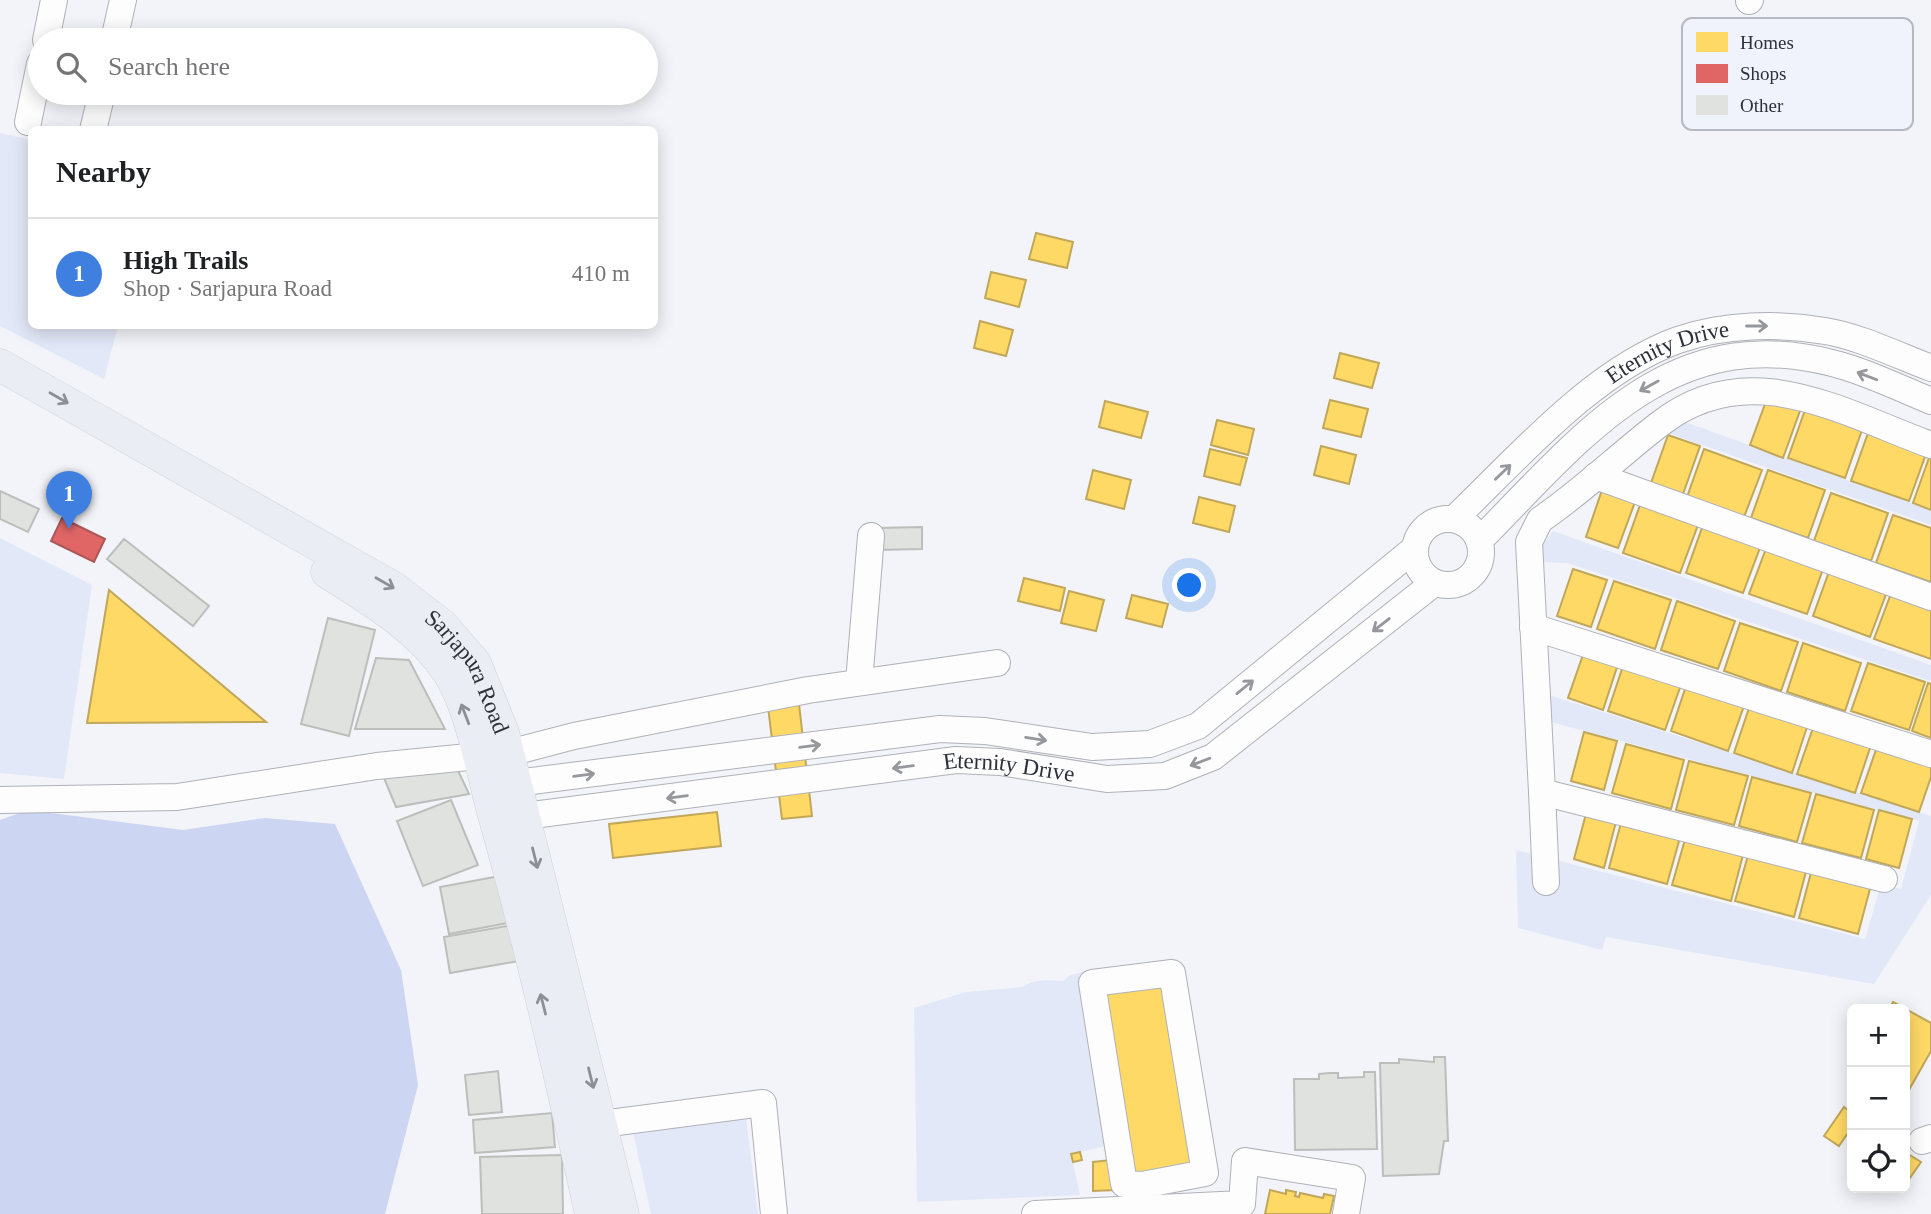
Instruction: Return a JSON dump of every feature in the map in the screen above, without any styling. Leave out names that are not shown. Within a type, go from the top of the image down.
[{"type":"main road","name":"Sarjapura Road","points":[[0,365],[394,588],[442,625],[475,663],[592,1214]]},
{"type":"main road","name":"Sarjapura Road","points":[[0,390],[303,556],[388,612],[419,637],[449,674],[493,755],[516,783],[623,1214]]},
{"type":"street","points":[[48,28],[54,0]]},
{"type":"street","points":[[117,28],[123,0]]},
{"type":"street","points":[[28,122],[32,105]]},
{"type":"street","points":[[94,126],[99,105]]},
{"type":"street","name":"Eternity Drive","points":[[516,783],[940,729],[985,731],[1092,747],[1150,744],[1198,726],[1414,548],[1423,529],[1432,523],[1454,519],[1563,415],[1620,370],[1678,340],[1751,325],[1828,331],[1931,368]]},
{"type":"street","name":"Eternity Drive","points":[[525,816],[956,760],[1000,762],[1107,779],[1165,776],[1213,757],[1434,583],[1456,585],[1474,573],[1482,552],[1479,541],[1576,443],[1644,387],[1701,362],[1767,353],[1832,363],[1931,401]]},
{"type":"street","points":[[1546,882],[1529,552],[1531,534],[1541,520],[1675,413],[1705,398],[1737,391],[1786,392],[1931,445]]},
{"type":"street","points":[[1596,475],[1931,597]]},
{"type":"street","points":[[1454,519],[1474,531],[1479,541]]},
{"type":"street","points":[[859,682],[871,536]]},
{"type":"street","points":[[1414,548],[1418,570],[1434,583]]},
{"type":"street","points":[[1532,627],[1931,754]]},
{"type":"street","points":[[0,800],[177,797],[377,766],[493,755],[574,736],[859,682],[997,663]]},
{"type":"street","points":[[1542,792],[1884,879]]},
{"type":"street","points":[[1171,973],[1205,1173],[1167,1180],[1142,1185],[1124,1184],[1092,984],[1171,973]]},
{"type":"street","points":[[602,1124],[763,1103],[775,1214]]},
{"type":"street","points":[[1035,1214],[1242,1204],[1245,1161],[1352,1178],[1346,1214]]},
{"type":"street","points":[[1167,1180],[1170,1208]]},
{"type":"shaded area","points":[[0,133],[28,139],[28,329],[117,329],[104,379],[0,326]]},
{"type":"shaded area","points":[[1685,422],[1931,510],[1931,525],[1668,433]]},
{"type":"shaded area","points":[[1553,531],[1931,665],[1931,681],[1567,563],[1542,562],[1542,546]]},
{"type":"shaded area","points":[[0,538],[92,585],[64,779],[0,773]]},
{"type":"shaded area","points":[[1549,695],[1931,816],[1931,895],[1874,984],[1606,937],[1602,950],[1518,928],[1516,850],[1865,939],[1881,884],[1901,889],[1919,821],[1551,722]]},
{"type":"shaded area","points":[[1083,972],[1107,1146],[1071,1154],[1080,1195],[917,1202],[914,1008],[966,992],[1023,987],[1042,981],[1063,981],[1070,975]]},
{"type":"shaded area","points":[[746,1117],[758,1214],[651,1214],[633,1132]]},
{"type":"water","points":[[28,810],[183,830],[265,818],[335,824],[401,970],[418,1085],[385,1214],[0,1214],[0,820]]},
{"type":"building: Homes","points":[[1036,233],[1073,242],[1067,268],[1029,259]]},
{"type":"building: Homes","points":[[991,272],[1026,280],[1019,307],[985,298]]},
{"type":"building: Homes","points":[[980,321],[1013,330],[1006,356],[974,348]]},
{"type":"building: Homes","points":[[1340,353],[1379,363],[1372,388],[1334,378]]},
{"type":"building: Homes","points":[[1768,396],[1801,408],[1783,458],[1750,445]]},
{"type":"building: Homes","points":[[1330,400],[1368,409],[1361,437],[1323,428]]},
{"type":"building: Homes","points":[[1105,401],[1148,412],[1141,438],[1099,427]]},
{"type":"building: Homes","points":[[1805,410],[1862,430],[1845,478],[1788,458]]},
{"type":"building: Homes","points":[[1217,420],[1254,429],[1248,455],[1211,445]]},
{"type":"building: Homes","points":[[1868,433],[1926,454],[1909,501],[1851,481]]},
{"type":"building: Homes","points":[[1668,435],[1700,446],[1683,494],[1651,483]]},
{"type":"building: Homes","points":[[1321,446],[1356,455],[1349,484],[1314,475]]},
{"type":"building: Homes","points":[[1210,449],[1247,458],[1240,485],[1204,476]]},
{"type":"building: Homes","points":[[1704,449],[1762,470],[1744,517],[1687,497]]},
{"type":"building: Homes","points":[[1931,456],[1931,510],[1913,503]]},
{"type":"building: Homes","points":[[1093,470],[1131,480],[1124,509],[1086,499]]},
{"type":"building: Homes","points":[[1768,470],[1825,490],[1808,538],[1751,518]]},
{"type":"building: Homes","points":[[1602,490],[1635,502],[1618,548],[1586,537]]},
{"type":"building: Homes","points":[[1831,493],[1888,513],[1871,561],[1814,541]]},
{"type":"building: Homes","points":[[1199,497],[1235,506],[1229,532],[1193,523]]},
{"type":"building: Homes","points":[[1640,505],[1698,525],[1680,573],[1623,553]]},
{"type":"building: Homes","points":[[1893,515],[1931,528],[1931,582],[1876,563]]},
{"type":"building: Homes","points":[[1703,525],[1761,545],[1743,593],[1686,573]]},
{"type":"building: Homes","points":[[1767,546],[1824,566],[1807,614],[1749,594]]},
{"type":"building: Homes","points":[[1573,569],[1607,580],[1591,627],[1557,616]]},
{"type":"building: Homes","points":[[1830,569],[1888,589],[1870,637],[1813,616]]},
{"type":"building: Homes","points":[[1024,578],[1065,588],[1060,611],[1018,601]]},
{"type":"building: Homes","points":[[1614,581],[1671,600],[1655,649],[1597,629]]},
{"type":"building: Homes","points":[[109,590],[266,722],[87,723]]},
{"type":"building: Homes","points":[[1069,591],[1104,600],[1096,631],[1061,623]]},
{"type":"building: Homes","points":[[1892,591],[1931,605],[1931,659],[1874,639]]},
{"type":"building: Homes","points":[[1132,595],[1168,604],[1162,627],[1126,618]]},
{"type":"building: Homes","points":[[1677,601],[1735,621],[1718,669],[1661,650]]},
{"type":"building: Homes","points":[[1740,623],[1798,642],[1781,691],[1724,671]]},
{"type":"building: Homes","points":[[1803,643],[1861,663],[1845,711],[1787,692]]},
{"type":"building: Homes","points":[[1585,649],[1619,661],[1603,710],[1568,698]]},
{"type":"building: Homes","points":[[1624,663],[1682,682],[1665,730],[1608,711]]},
{"type":"building: Homes","points":[[1868,663],[1925,682],[1909,730],[1851,711]]},
{"type":"building: Homes","points":[[1687,683],[1745,703],[1728,751],[1671,731]]},
{"type":"building: Homes","points":[[1928,683],[1931,684],[1931,738],[1912,731]]},
{"type":"building: Homes","points":[[799,704],[812,816],[782,819],[768,707]]},
{"type":"building: Homes","points":[[1750,705],[1808,724],[1792,773],[1734,753]]},
{"type":"building: Homes","points":[[1814,725],[1871,745],[1855,793],[1797,774]]},
{"type":"building: Homes","points":[[1584,732],[1617,741],[1604,790],[1571,781]]},
{"type":"building: Homes","points":[[1626,744],[1684,760],[1671,809],[1612,793]]},
{"type":"building: Homes","points":[[1878,744],[1931,762],[1931,777],[1919,812],[1861,793]]},
{"type":"building: Homes","points":[[1689,761],[1748,776],[1734,825],[1676,810]]},
{"type":"building: Homes","points":[[1752,777],[1811,793],[1797,842],[1739,826]]},
{"type":"building: Homes","points":[[1816,794],[1874,810],[1861,858],[1802,843]]},
{"type":"building: Homes","points":[[1587,810],[1617,818],[1604,868],[1574,859]]},
{"type":"building: Homes","points":[[1879,810],[1912,819],[1899,868],[1866,859]]},
{"type":"building: Homes","points":[[717,812],[721,846],[613,858],[609,824]]},
{"type":"building: Homes","points":[[1622,819],[1681,834],[1667,884],[1609,868]]},
{"type":"building: Homes","points":[[1686,836],[1744,851],[1731,901],[1672,885]]},
{"type":"building: Homes","points":[[1749,852],[1807,868],[1794,917],[1735,901]]},
{"type":"building: Homes","points":[[1812,869],[1871,885],[1858,934],[1799,918]]},
{"type":"building: Homes","points":[[1166,986],[1196,1167],[1133,1177],[1102,993]]},
{"type":"building: Homes","points":[[1910,1011],[1931,1023],[1931,1051],[1910,1088]]},
{"type":"building: Homes","points":[[1844,1107],[1847,1109],[1847,1134],[1839,1146],[1824,1136]]},
{"type":"building: Homes","points":[[1080,1152],[1082,1160],[1073,1162],[1071,1154]]},
{"type":"building: Homes","points":[[1910,1155],[1921,1162],[1910,1178]]},
{"type":"building: Homes","points":[[1111,1160],[1116,1190],[1093,1191],[1093,1162]]},
{"type":"building: Homes","points":[[1270,1190],[1286,1194],[1286,1190],[1296,1192],[1295,1196],[1299,1197],[1300,1193],[1323,1198],[1324,1194],[1334,1196],[1330,1214],[1265,1214]]},
{"type":"building: Shops","points":[[62,518],[105,539],[94,562],[51,541]]},
{"type":"building: Other","points":[[0,491],[39,509],[28,532],[0,519]]},
{"type":"building: Other","points":[[922,527],[922,549],[876,550],[875,528]]},
{"type":"building: Other","points":[[124,539],[209,606],[193,626],[107,559]]},
{"type":"building: Other","points":[[328,618],[375,630],[349,736],[301,724]]},
{"type":"building: Other","points":[[376,658],[409,660],[445,729],[355,729]]},
{"type":"building: Other","points":[[455,764],[469,794],[396,807],[382,773]]},
{"type":"building: Other","points":[[451,800],[478,865],[423,886],[397,821]]},
{"type":"building: Other","points":[[500,876],[508,923],[449,934],[440,887]]},
{"type":"building: Other","points":[[513,925],[519,961],[450,973],[444,937]]},
{"type":"building: Other","points":[[1434,1057],[1445,1057],[1448,1141],[1444,1141],[1439,1174],[1383,1176],[1380,1063],[1399,1063],[1399,1059],[1434,1062]]},
{"type":"building: Other","points":[[498,1071],[502,1112],[469,1115],[465,1075]]},
{"type":"building: Other","points":[[1364,1072],[1375,1072],[1377,1149],[1295,1150],[1294,1079],[1319,1079],[1319,1074],[1330,1073],[1338,1073],[1338,1078],[1364,1077]]},
{"type":"building: Other","points":[[552,1113],[555,1147],[475,1153],[473,1120]]},
{"type":"building: Other","points":[[562,1155],[563,1214],[482,1214],[480,1157]]},
{"type":"place","name":"High Trails","points":[[69,529]]}]
